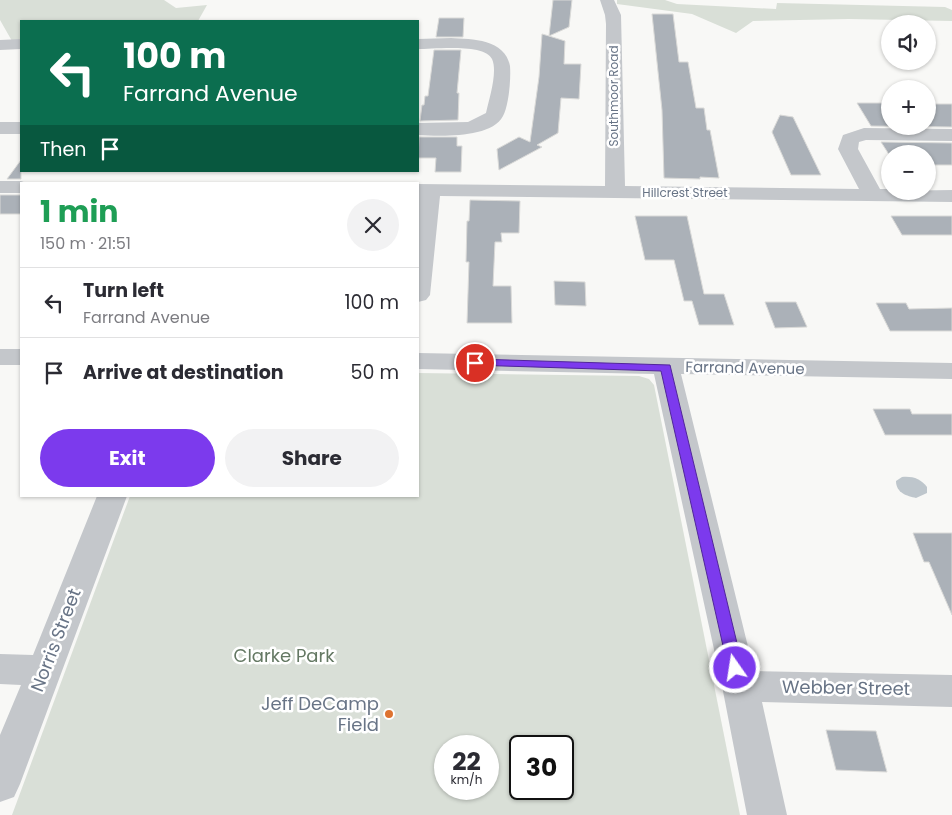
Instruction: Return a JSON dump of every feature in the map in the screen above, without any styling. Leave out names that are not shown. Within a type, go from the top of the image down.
[{"type":"street","name":"Southmoor Road","points":[[606,0],[613,16],[614,24],[615,193]]},
{"type":"street","points":[[0,45],[20,44]]},
{"type":"street","points":[[419,44],[464,44],[490,48],[497,53],[502,61],[495,115],[490,120],[477,126],[448,130],[419,129]]},
{"type":"street","points":[[0,128],[20,128]]},
{"type":"street","points":[[873,194],[848,149],[850,139],[864,134],[952,135]]},
{"type":"street","points":[[0,187],[20,187]]},
{"type":"street","name":"Hillcrest Street","points":[[424,190],[952,196]]},
{"type":"street","points":[[419,278],[424,190]]},
{"type":"street","points":[[0,356],[20,357]]},
{"type":"street","name":"Farrand Avenue","points":[[419,361],[952,371]]},
{"type":"street","points":[[666,367],[740,686],[767,815]]},
{"type":"street","name":"Norris Street","points":[[0,784],[112,497]]},
{"type":"street","points":[[0,669],[44,670]]},
{"type":"street","name":"Webber Street","points":[[740,686],[952,691]]},
{"type":"green space","points":[[0,0],[164,0],[176,8],[207,5],[199,20],[20,20],[20,41],[12,41],[0,20]]},
{"type":"green space","points":[[617,0],[665,0],[677,4],[776,9],[777,3],[945,7],[952,10],[952,21],[936,21],[936,15],[881,15],[881,20],[753,21],[736,33],[692,14],[617,4]]},
{"type":"green space","name":"Clarke Park","points":[[419,373],[639,376],[649,379],[654,385],[740,815],[12,815],[130,497],[419,497]]},
{"type":"shaded area","points":[[902,477],[919,480],[927,487],[927,493],[916,498],[903,493],[896,485],[896,481]]},
{"type":"building","points":[[553,0],[572,0],[569,27],[549,36]]},
{"type":"building","points":[[652,14],[673,14],[679,62],[688,62],[696,108],[704,108],[707,130],[710,130],[719,178],[664,178],[662,110]]},
{"type":"building","points":[[439,18],[464,18],[463,37],[436,37]]},
{"type":"building","points":[[542,34],[565,41],[564,64],[581,64],[579,99],[561,98],[558,133],[537,145],[542,147],[499,170],[497,149],[519,137],[530,142],[539,77]]},
{"type":"building","points":[[434,50],[461,50],[457,93],[459,93],[458,120],[420,121],[422,105],[424,105],[425,96],[428,96]]},
{"type":"building","points":[[857,103],[881,103],[881,126],[871,126]]},
{"type":"building","points":[[936,104],[952,104],[952,127],[936,127]]},
{"type":"building","points":[[780,115],[793,117],[821,175],[791,175],[772,132]]},
{"type":"building","points":[[419,137],[457,137],[457,146],[462,146],[461,172],[435,172],[436,158],[419,158]]},
{"type":"building","points":[[881,142],[952,143],[952,165],[936,165],[936,145],[883,145]]},
{"type":"building","points":[[20,161],[21,179],[7,179]]},
{"type":"building","points":[[0,195],[20,195],[20,214],[0,214]]},
{"type":"building","points":[[470,200],[520,201],[519,233],[501,233],[502,242],[495,242],[493,286],[511,286],[512,323],[467,323],[469,262],[466,262],[467,221],[469,221]]},
{"type":"building","points":[[635,216],[687,216],[704,294],[724,294],[734,325],[699,325],[692,301],[684,301],[674,260],[645,260]]},
{"type":"building","points":[[891,216],[952,216],[952,235],[902,235]]},
{"type":"building","points":[[554,281],[585,282],[586,306],[555,305]]},
{"type":"building","points":[[765,302],[796,302],[807,327],[775,328]]},
{"type":"building","points":[[876,303],[906,303],[909,309],[952,308],[952,331],[890,331]]},
{"type":"building","points":[[873,409],[910,409],[912,414],[952,414],[952,435],[885,435]]},
{"type":"building","points":[[913,533],[952,533],[952,615],[929,562],[924,562]]},
{"type":"building","points":[[826,730],[876,731],[887,772],[836,770]]},
{"type":"place","name":"Jeff DeCamp Field","points":[[389,714]]},
{"type":"route","points":[[475,363],[666,367],[735,668]]}]
